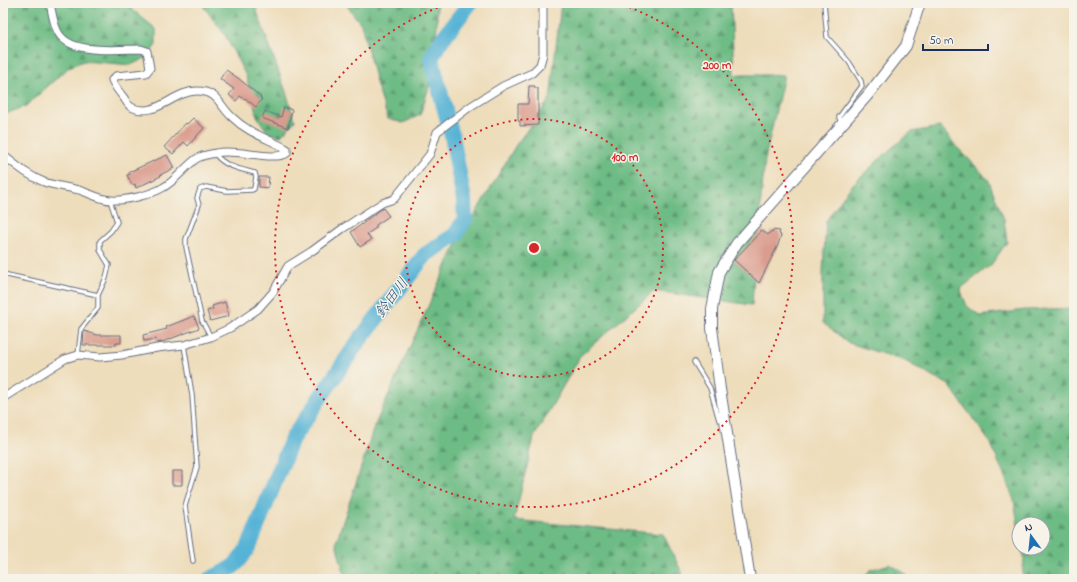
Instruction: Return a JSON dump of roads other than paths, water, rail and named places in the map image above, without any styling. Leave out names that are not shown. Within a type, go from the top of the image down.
[{"type":"street","points":[[3,156],[31,176],[44,182],[78,190],[110,200],[144,195],[162,188],[176,179],[196,158],[226,151],[262,156],[282,156],[287,153],[287,149],[251,132],[231,117],[216,96],[208,92],[196,91],[180,94],[155,108],[145,111],[130,107],[115,88],[112,80],[116,76],[146,73],[150,68],[147,51],[141,48],[81,48],[65,41],[57,32],[50,3]]},
{"type":"street","points":[[3,398],[65,359],[78,355],[100,357],[122,356],[157,348],[184,344],[211,337],[230,328],[258,309],[273,292],[288,266],[382,203],[394,199],[430,154],[437,132],[471,106],[503,86],[532,73],[540,64],[543,54],[543,3]]},
{"type":"street","points":[[750,579],[712,328],[712,309],[719,272],[737,243],[867,96],[906,46],[920,3]]},
{"type":"lane","points":[[824,3],[827,37],[849,62],[861,81],[862,86],[839,117],[841,125]]},
{"type":"lane","points":[[211,337],[202,321],[186,247],[186,239],[199,205],[197,198],[200,189],[206,187],[227,191],[252,190],[254,189],[256,178],[254,173],[233,167],[221,161],[215,153]]},
{"type":"lane","points":[[78,355],[81,329],[98,308],[98,295],[106,278],[109,265],[100,250],[100,241],[117,222],[110,200]]},
{"type":"lane","points":[[3,274],[98,295]]},
{"type":"lane","points":[[184,344],[192,395],[197,467],[185,506],[193,561]]},
{"type":"lane","points":[[694,362],[710,388],[718,420],[725,419]]},
{"type":"waterway","name":"鈴田川","points":[[210,579],[234,566],[242,558],[250,544],[292,439],[358,342],[425,255],[455,235],[465,219],[464,200],[452,136],[431,58],[443,38],[470,3]]}]
